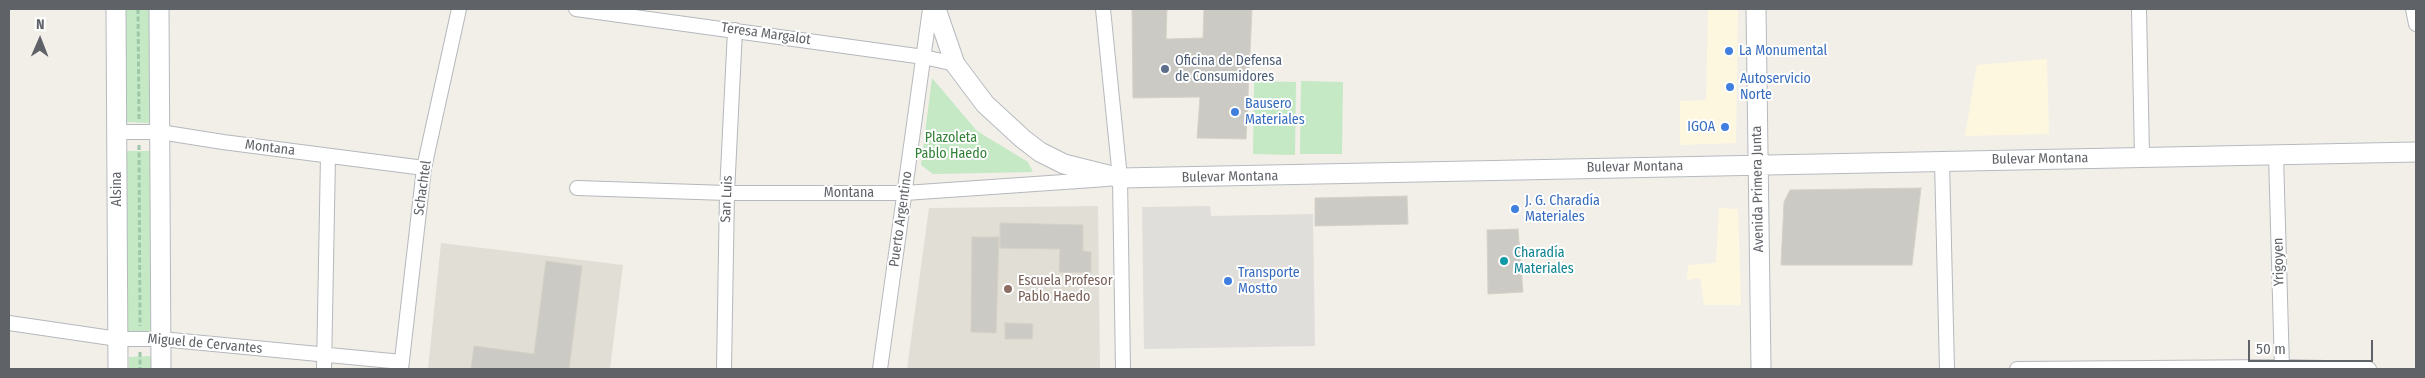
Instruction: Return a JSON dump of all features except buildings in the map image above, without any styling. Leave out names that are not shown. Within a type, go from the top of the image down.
[{"type":"main road","name":"Alsina","points":[[116,9],[118,369]]},
{"type":"main road","points":[[159,9],[161,369]]},
{"type":"main road","name":"Bulevar Montana","points":[[936,9],[955,64],[985,104],[1023,139],[1040,152],[1064,164],[1120,178],[1265,177],[1758,164],[2416,152]]},
{"type":"main road","name":"Avenida Primera Junta","points":[[1756,9],[1761,369]]},
{"type":"street","name":"Schachtel","points":[[401,366],[424,168],[459,9]]},
{"type":"street","name":"Teresa Margalot","points":[[576,9],[924,57],[955,64]]},
{"type":"street","name":"Puerto Argentino","points":[[880,369],[930,9]]},
{"type":"street","points":[[1103,9],[1120,178],[1123,369]]},
{"type":"street","points":[[2139,9],[2142,157]]},
{"type":"street","points":[[2413,9],[2416,24]]},
{"type":"street","name":"San Luis","points":[[724,369],[726,193],[735,30]]},
{"type":"street","name":"Montana","points":[[116,132],[160,132],[424,168]]},
{"type":"street","name":"Yrigoyen","points":[[2276,154],[2282,368]]},
{"type":"street","points":[[324,362],[328,156]]},
{"type":"street","points":[[1942,161],[1947,369]]},
{"type":"street","name":"Montana","points":[[578,188],[726,193],[905,193],[1120,178]]},
{"type":"street","name":"Miguel de Cervantes","points":[[9,323],[118,339],[161,339],[324,362],[401,366]]},
{"type":"street","points":[[2017,369],[2369,369]]},
{"type":"path","points":[[138,9],[140,369]]},
{"type":"shaded area","points":[[1708,9],[1738,9],[1736,143],[1680,145],[1680,101],[1706,100]]},
{"type":"shaded area","points":[[2047,59],[2049,134],[1965,136],[1977,65]]},
{"type":"shaded area","name":"Escuela Profesor Pablo Haedo","points":[[1098,206],[1100,369],[907,369],[929,208]]},
{"type":"shaded area","name":"Transporte Mostto","points":[[1210,206],[1211,216],[1313,214],[1315,346],[1144,349],[1142,207]]},
{"type":"shaded area","points":[[1719,208],[1738,209],[1741,305],[1704,305],[1700,278],[1687,280],[1688,265],[1716,263]]},
{"type":"shaded area","points":[[441,243],[623,265],[610,369],[428,369]]},
{"type":"green space","points":[[126,9],[149,9],[150,123],[126,122]]},
{"type":"green space","name":"Plazoleta Pablo Haedo","points":[[932,78],[977,131],[1028,162],[1033,172],[933,174],[921,165]]},
{"type":"green space","points":[[1254,81],[1296,82],[1295,155],[1253,154]]},
{"type":"green space","points":[[1301,81],[1343,82],[1342,154],[1300,154]]},
{"type":"green space","points":[[127,151],[150,151],[153,331],[126,331]]},
{"type":"green space","points":[[152,356],[152,369],[129,369],[129,357]]},
{"type":"place","name":"La Monumental","points":[[1729,51]]},
{"type":"place","name":"Oficina de Defensa de Consumidores","points":[[1165,69]]},
{"type":"place","name":"Autoservicio Norte","points":[[1730,87]]},
{"type":"place","name":"Bausero Materiales","points":[[1235,112]]},
{"type":"place","name":"IGOA","points":[[1725,127]]},
{"type":"place","name":"J. G. Charadía Materiales","points":[[1515,209]]},
{"type":"place","name":"Charadía Materiales","points":[[1504,261]]},
{"type":"place","name":"Transporte Mostto","points":[[1228,281]]},
{"type":"place","name":"Escuela Profesor Pablo Haedo","points":[[1008,289]]}]
